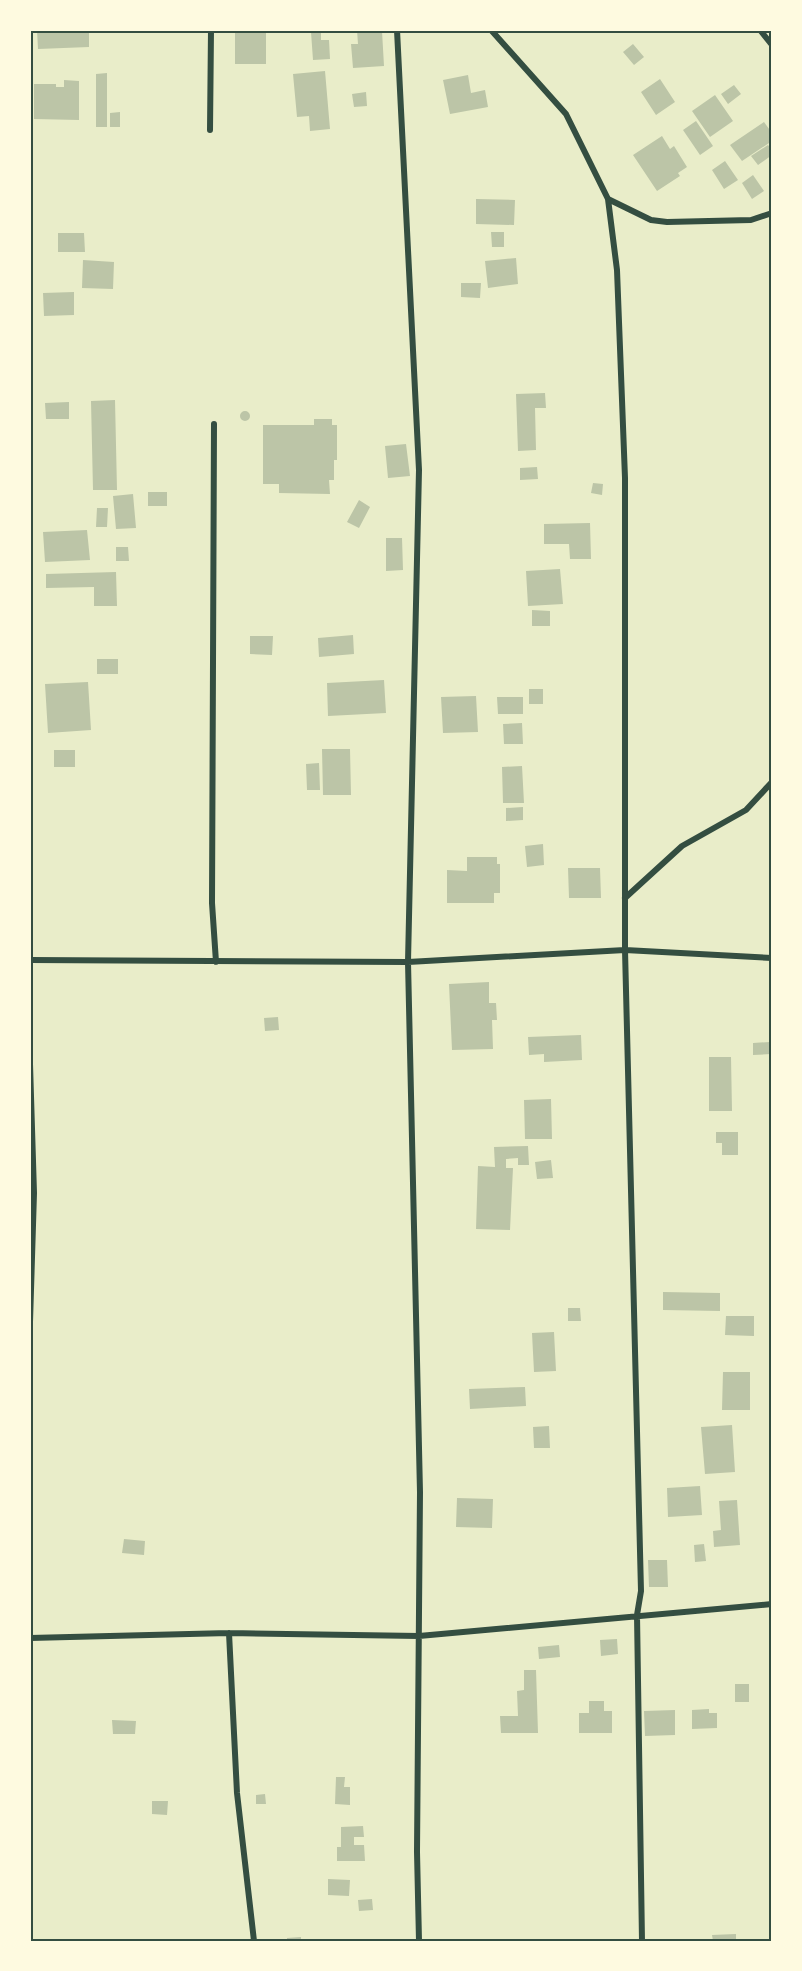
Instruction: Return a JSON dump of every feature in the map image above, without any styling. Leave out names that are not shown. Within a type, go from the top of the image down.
[{"type":"street","points":[[210,130],[212,30]]},
{"type":"street","points":[[397,30],[419,470],[408,962],[419,1410],[417,1852],[419,1941]]},
{"type":"street","points":[[491,30],[566,114],[608,199],[617,270],[625,478],[625,950],[641,1591],[637,1616],[642,1941]]},
{"type":"street","points":[[761,30],[772,45]]},
{"type":"street","points":[[608,199],[651,220],[667,222],[751,220],[772,213]]},
{"type":"street","points":[[214,424],[212,903],[216,962]]},
{"type":"street","points":[[625,898],[682,846],[746,810],[772,782]]},
{"type":"street","points":[[30,960],[408,962],[625,950],[772,958]]},
{"type":"street","points":[[30,1064],[34,1193],[30,1323]]},
{"type":"street","points":[[30,1638],[229,1633],[419,1636],[772,1604]]},
{"type":"street","points":[[229,1633],[237,1793],[254,1941]]},
{"type":"building","points":[[37,30],[89,30],[89,47],[38,49]]},
{"type":"building","points":[[357,30],[382,31],[384,66],[353,68],[351,44],[358,44]]},
{"type":"building","points":[[235,31],[266,31],[266,64],[235,64]]},
{"type":"building","points":[[321,31],[321,40],[329,40],[330,59],[313,60],[311,32]]},
{"type":"building","points":[[633,44],[644,57],[634,65],[623,52]]},
{"type":"building","points":[[325,71],[330,129],[310,131],[309,116],[297,117],[293,74]]},
{"type":"building","points":[[107,73],[107,127],[96,127],[96,74]]},
{"type":"building","points":[[468,75],[471,93],[485,90],[488,107],[450,114],[443,80]]},
{"type":"building","points":[[660,79],[675,102],[656,115],[641,92]]},
{"type":"building","points":[[64,80],[79,81],[79,120],[34,119],[34,84],[56,84],[56,87],[64,87]]},
{"type":"building","points":[[734,85],[741,94],[728,104],[721,94]]},
{"type":"building","points":[[366,92],[367,106],[354,107],[352,94]]},
{"type":"building","points":[[715,95],[733,121],[710,137],[692,111]]},
{"type":"building","points":[[120,112],[120,127],[110,127],[110,113]]},
{"type":"building","points":[[696,121],[713,146],[700,155],[683,130]]},
{"type":"building","points":[[764,122],[772,133],[772,141],[742,161],[730,145]]},
{"type":"building","points":[[662,136],[670,149],[674,146],[687,167],[678,173],[680,176],[657,191],[633,155]]},
{"type":"building","points":[[768,145],[772,150],[772,155],[758,165],[751,156]]},
{"type":"building","points":[[725,161],[738,180],[724,189],[712,170]]},
{"type":"building","points":[[753,175],[764,191],[752,199],[742,183]]},
{"type":"building","points":[[476,199],[515,200],[514,225],[476,224]]},
{"type":"building","points":[[491,232],[504,232],[504,247],[492,247]]},
{"type":"building","points":[[58,233],[84,233],[85,252],[58,252]]},
{"type":"building","points":[[516,258],[518,284],[488,288],[485,261]]},
{"type":"building","points":[[83,260],[114,262],[113,289],[82,288]]},
{"type":"building","points":[[461,283],[481,283],[480,298],[461,297]]},
{"type":"building","points":[[74,292],[74,315],[44,316],[43,293]]},
{"type":"building","points":[[545,393],[546,408],[535,408],[536,450],[518,451],[516,394]]},
{"type":"building","points":[[115,400],[117,490],[93,490],[91,401]]},
{"type":"building","points":[[69,402],[69,419],[46,419],[45,403]]},
{"type":"building","points":[[245,411],[249,412],[249,420],[245,421],[241,420],[240,416],[241,412]]},
{"type":"building","points":[[314,419],[332,419],[332,425],[337,425],[337,460],[334,460],[334,480],[329,480],[330,494],[279,493],[279,484],[263,484],[263,425],[314,425]]},
{"type":"building","points":[[406,444],[410,476],[388,478],[385,446]]},
{"type":"building","points":[[537,467],[538,479],[520,480],[520,468]]},
{"type":"building","points":[[593,483],[603,484],[602,495],[591,493]]},
{"type":"building","points":[[148,492],[167,492],[167,506],[148,506]]},
{"type":"building","points":[[133,494],[136,528],[116,529],[113,496]]},
{"type":"building","points":[[359,500],[370,507],[359,528],[347,522]]},
{"type":"building","points":[[97,508],[108,508],[107,527],[96,527]]},
{"type":"building","points":[[590,523],[591,559],[570,559],[569,544],[544,544],[544,524]]},
{"type":"building","points":[[87,530],[90,560],[45,562],[43,532]]},
{"type":"building","points":[[386,538],[402,538],[403,570],[386,571]]},
{"type":"building","points":[[116,547],[128,547],[129,561],[116,561]]},
{"type":"building","points":[[560,569],[563,604],[528,606],[526,571]]},
{"type":"building","points":[[116,572],[117,606],[94,606],[94,587],[46,588],[46,574]]},
{"type":"building","points":[[532,610],[550,611],[550,626],[532,626]]},
{"type":"building","points":[[353,635],[354,654],[319,657],[318,638]]},
{"type":"building","points":[[250,636],[273,636],[272,655],[250,654]]},
{"type":"building","points":[[97,659],[118,659],[118,674],[97,674]]},
{"type":"building","points":[[384,680],[386,713],[328,716],[327,683]]},
{"type":"building","points":[[88,682],[91,730],[48,733],[45,684]]},
{"type":"building","points":[[529,689],[543,689],[543,704],[529,704]]},
{"type":"building","points":[[476,696],[478,732],[443,733],[441,697]]},
{"type":"building","points":[[497,697],[523,697],[523,714],[498,714]]},
{"type":"building","points":[[522,723],[523,744],[504,744],[503,724]]},
{"type":"building","points":[[322,749],[350,749],[351,795],[323,795]]},
{"type":"building","points":[[54,750],[75,750],[75,767],[54,767]]},
{"type":"building","points":[[319,763],[320,790],[307,790],[306,764]]},
{"type":"building","points":[[522,766],[524,803],[503,803],[502,767]]},
{"type":"building","points":[[523,807],[523,820],[506,821],[506,808]]},
{"type":"building","points":[[543,844],[544,865],[527,867],[525,846]]},
{"type":"building","points":[[467,857],[497,857],[497,864],[500,864],[500,893],[494,893],[494,903],[447,903],[447,870],[467,871]]},
{"type":"building","points":[[568,868],[600,868],[601,898],[569,898]]},
{"type":"building","points":[[489,982],[489,1003],[496,1003],[497,1020],[492,1020],[493,1049],[452,1050],[449,984]]},
{"type":"building","points":[[278,1017],[279,1030],[265,1031],[264,1018]]},
{"type":"building","points":[[581,1035],[582,1060],[544,1062],[544,1054],[529,1055],[528,1037]]},
{"type":"building","points":[[770,1042],[771,1054],[753,1055],[753,1043]]},
{"type":"building","points":[[709,1057],[731,1057],[732,1111],[709,1111]]},
{"type":"building","points":[[551,1099],[552,1139],[525,1139],[524,1100]]},
{"type":"building","points":[[716,1132],[738,1132],[738,1155],[722,1155],[722,1143],[716,1143]]},
{"type":"building","points":[[528,1146],[529,1165],[518,1165],[518,1158],[506,1159],[506,1168],[513,1168],[510,1230],[476,1229],[478,1166],[495,1167],[494,1147]]},
{"type":"building","points":[[551,1160],[553,1178],[537,1179],[535,1162]]},
{"type":"building","points":[[663,1292],[720,1293],[720,1311],[663,1310]]},
{"type":"building","points":[[568,1308],[580,1308],[581,1321],[568,1321]]},
{"type":"building","points":[[726,1316],[754,1316],[754,1336],[725,1335]]},
{"type":"building","points":[[554,1332],[556,1371],[534,1372],[532,1333]]},
{"type":"building","points":[[769,1343],[772,1343],[772,1409],[770,1409]]},
{"type":"building","points":[[723,1372],[750,1372],[750,1410],[722,1410]]},
{"type":"building","points":[[525,1387],[526,1406],[470,1409],[469,1389]]},
{"type":"building","points":[[732,1425],[735,1472],[705,1474],[701,1427]]},
{"type":"building","points":[[549,1426],[550,1448],[534,1448],[533,1427]]},
{"type":"building","points":[[700,1486],[702,1515],[668,1517],[667,1488]]},
{"type":"building","points":[[457,1498],[493,1499],[492,1528],[456,1527]]},
{"type":"building","points":[[737,1500],[740,1545],[714,1547],[713,1531],[721,1530],[719,1501]]},
{"type":"building","points":[[124,1539],[145,1541],[144,1555],[122,1553]]},
{"type":"building","points":[[704,1544],[706,1561],[695,1562],[694,1545]]},
{"type":"building","points":[[648,1560],[667,1560],[668,1587],[649,1587]]},
{"type":"building","points":[[617,1639],[618,1654],[601,1656],[600,1640]]},
{"type":"building","points":[[559,1645],[560,1657],[539,1659],[538,1647]]},
{"type":"building","points":[[524,1670],[536,1670],[538,1733],[501,1733],[500,1716],[518,1716],[517,1691],[524,1690]]},
{"type":"building","points":[[735,1684],[749,1684],[749,1702],[735,1702]]},
{"type":"building","points":[[589,1701],[604,1701],[604,1711],[612,1711],[612,1733],[579,1733],[579,1713],[589,1713]]},
{"type":"building","points":[[709,1709],[709,1713],[717,1713],[717,1728],[692,1729],[692,1710]]},
{"type":"building","points":[[675,1710],[675,1735],[645,1736],[644,1711]]},
{"type":"building","points":[[112,1720],[136,1721],[135,1734],[113,1734]]},
{"type":"building","points":[[336,1777],[345,1777],[344,1787],[350,1787],[350,1805],[335,1804]]},
{"type":"building","points":[[265,1794],[266,1804],[256,1804],[256,1795]]},
{"type":"building","points":[[152,1801],[168,1801],[167,1815],[152,1814]]},
{"type":"building","points":[[363,1826],[364,1837],[354,1837],[354,1845],[364,1845],[365,1861],[337,1861],[337,1847],[341,1847],[341,1827]]},
{"type":"building","points":[[328,1879],[350,1880],[349,1896],[328,1895]]},
{"type":"building","points":[[372,1899],[373,1910],[359,1911],[358,1900]]},
{"type":"building","points":[[736,1934],[736,1941],[713,1941],[712,1935]]},
{"type":"building","points":[[301,1937],[301,1941],[287,1941],[287,1938]]}]
